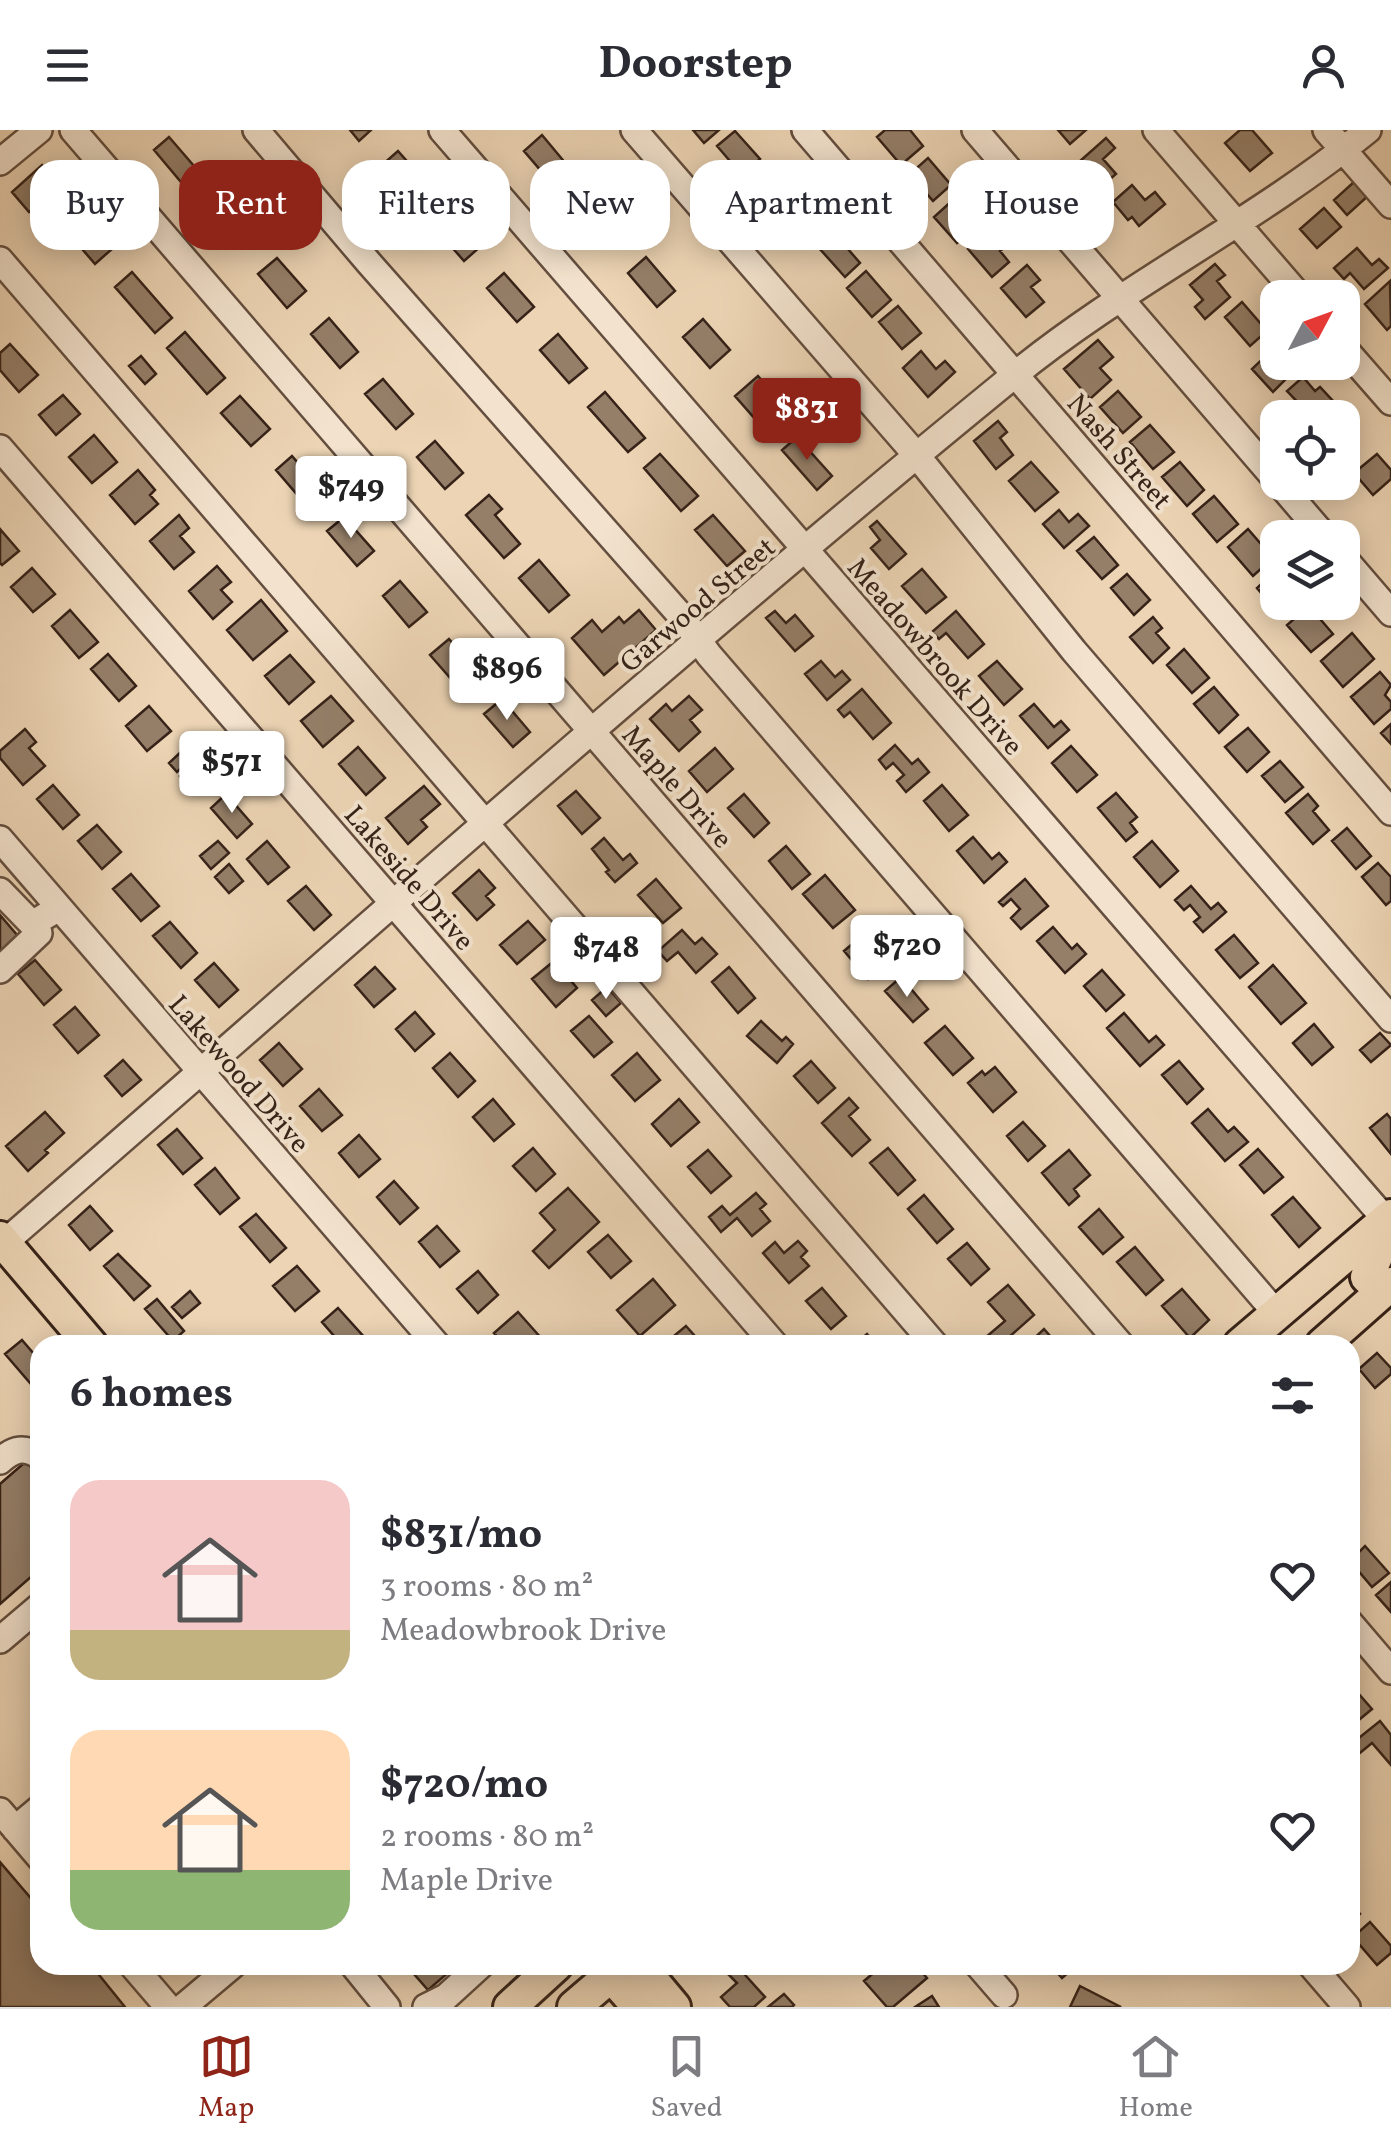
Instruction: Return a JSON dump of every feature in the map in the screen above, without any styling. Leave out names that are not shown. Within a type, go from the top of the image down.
[{"type":"main road","points":[[1389,1287],[1367,1277],[1390,1221]]},
{"type":"main road","points":[[1252,1335],[1390,1221]]},
{"type":"main road","points":[[2,1241],[82,1335]]},
{"type":"main road","points":[[1304,1290],[1348,1283],[1389,1287]]},
{"type":"main road","points":[[1334,1335],[1389,1287]]},
{"type":"main road","points":[[510,2007],[545,1975]]},
{"type":"main road","points":[[574,2007],[611,1975]]},
{"type":"main road","points":[[622,1975],[638,2007]]},
{"type":"main road","points":[[629,1975],[674,2007]]},
{"type":"street","points":[[0,162],[39,130]]},
{"type":"street","name":"Maple Drive","points":[[73,130],[1112,1335]]},
{"type":"street","points":[[256,130],[700,640],[1277,1314]]},
{"type":"street","name":"Meadowbrook Drive","points":[[442,130],[1390,1221]]},
{"type":"street","points":[[634,130],[918,456],[1074,650],[1391,1019]]},
{"type":"street","name":"Nash Street","points":[[805,130],[1391,812]]},
{"type":"street","points":[[975,130],[1260,461]]},
{"type":"street","points":[[1156,130],[1286,280]]},
{"type":"street","points":[[1326,130],[1391,205]]},
{"type":"street","name":"Garwood Street","points":[[2,1241],[591,732],[1015,375],[1120,298],[1310,177],[1368,130]]},
{"type":"street","points":[[0,260],[926,1335]]},
{"type":"street","points":[[1360,367],[1391,402]]},
{"type":"street","name":"Lakeside Drive","points":[[0,448],[766,1335]]},
{"type":"street","points":[[1293,500],[1311,520]]},
{"type":"street","points":[[1360,577],[1391,613]]},
{"type":"street","name":"Lakewood Drive","points":[[0,838],[428,1335]]},
{"type":"street","points":[[0,890],[39,933],[0,970]]},
{"type":"street","points":[[32,924],[59,908]]},
{"type":"street","points":[[0,1460],[10,1451],[30,1451]]},
{"type":"street","points":[[0,1640],[30,1614]]},
{"type":"street","points":[[1360,1635],[1391,1671]]},
{"type":"street","points":[[8,1820],[30,1846]]},
{"type":"street","points":[[148,1975],[168,2007]]},
{"type":"street","points":[[183,2007],[221,1975]]},
{"type":"street","points":[[361,1975],[387,2007]]},
{"type":"street","points":[[426,2007],[446,1997],[469,1975]]},
{"type":"street","points":[[987,1975],[1004,1995]]},
{"type":"street","points":[[1320,1975],[1348,2007]]},
{"type":"building","points":[[350,130],[371,130],[359,141]]},
{"type":"building","points":[[693,130],[719,130],[704,143]]},
{"type":"building","points":[[885,130],[910,130],[923,146],[907,160],[897,160],[877,137]]},
{"type":"building","points":[[1058,130],[1086,130],[1070,144]]},
{"type":"building","points":[[1240,130],[1252,130],[1272,153],[1250,171],[1225,143]]},
{"type":"building","points":[[735,131],[760,159],[729,160],[717,146]]},
{"type":"building","points":[[542,135],[563,160],[532,160],[524,151]]},
{"type":"building","points":[[169,137],[189,160],[179,160],[179,180],[154,150]]},
{"type":"building","points":[[1106,138],[1115,148],[1104,160],[1081,160]]},
{"type":"building","points":[[398,151],[406,160],[388,160]]},
{"type":"building","points":[[928,158],[948,181],[948,188],[933,201],[928,195]]},
{"type":"building","points":[[30,176],[30,211],[29,212],[12,192]]},
{"type":"building","points":[[1355,181],[1368,196],[1347,215],[1334,200]]},
{"type":"building","points":[[1132,185],[1145,200],[1155,192],[1165,204],[1139,226],[1132,217],[1128,220],[1114,201]]},
{"type":"building","points":[[948,204],[948,233],[934,217]]},
{"type":"building","points":[[1324,208],[1341,227],[1317,248],[1300,229]]},
{"type":"building","points":[[1357,248],[1372,265],[1379,259],[1388,268],[1364,289],[1350,273],[1344,279],[1334,268]]},
{"type":"building","points":[[83,250],[111,250],[95,264]]},
{"type":"building","points":[[454,250],[476,250],[464,261]]},
{"type":"building","points":[[821,250],[849,250],[860,263],[845,277]]},
{"type":"building","points":[[969,250],[1001,250],[1009,262],[992,277]]},
{"type":"building","points":[[646,257],[675,291],[657,307],[628,273]]},
{"type":"building","points":[[277,258],[306,291],[287,308],[258,274]]},
{"type":"building","points":[[1215,264],[1225,275],[1217,281],[1230,297],[1205,319],[1195,307],[1203,300],[1190,285]]},
{"type":"building","points":[[1027,265],[1040,280],[1031,287],[1044,302],[1026,317],[1001,288]]},
{"type":"building","points":[[866,271],[891,300],[872,317],[847,288]]},
{"type":"building","points":[[132,272],[172,318],[155,333],[115,287]]},
{"type":"building","points":[[504,273],[534,307],[517,322],[487,288]]},
{"type":"building","points":[[1390,281],[1391,326],[1387,330],[1365,304]]},
{"type":"building","points":[[1242,302],[1260,323],[1260,337],[1250,346],[1225,317]]},
{"type":"building","points":[[898,306],[921,333],[902,349],[879,322]]},
{"type":"building","points":[[329,318],[358,352],[340,368],[311,334]]},
{"type":"building","points":[[703,319],[730,350],[710,368],[683,337]]},
{"type":"building","points":[[185,332],[225,378],[207,394],[167,348]]},
{"type":"building","points":[[558,334],[587,368],[569,383],[540,350]]},
{"type":"building","points":[[1098,340],[1113,357],[1100,368],[1111,380],[1090,399],[1064,369]]},
{"type":"building","points":[[10,344],[38,375],[19,392],[0,370],[0,353]]},
{"type":"building","points":[[921,351],[936,369],[945,361],[955,372],[928,397],[903,368]]},
{"type":"building","points":[[141,356],[156,374],[145,384],[129,366]]},
{"type":"building","points":[[1260,361],[1260,378],[1252,369]]},
{"type":"building","points":[[758,376],[786,408],[763,428],[735,396]]},
{"type":"building","points":[[383,379],[413,414],[396,429],[365,394]]},
{"type":"building","points":[[1262,380],[1285,380],[1273,392]]},
{"type":"building","points":[[1300,380],[1306,380],[1315,391],[1320,387],[1332,400],[1296,400],[1287,391]]},
{"type":"building","points":[[1118,391],[1141,417],[1123,433],[1100,407]]},
{"type":"building","points":[[605,392],[645,438],[628,452],[588,407]]},
{"type":"building","points":[[63,395],[80,414],[56,435],[39,415]]},
{"type":"building","points":[[240,396],[270,429],[251,446],[221,413]]},
{"type":"building","points":[[998,421],[1007,432],[1000,438],[1013,455],[996,469],[974,441]]},
{"type":"building","points":[[1150,425],[1174,452],[1153,469],[1130,442]]},
{"type":"building","points":[[94,435],[117,462],[92,483],[69,457]]},
{"type":"building","points":[[797,437],[832,476],[817,490],[782,450]]},
{"type":"building","points":[[435,441],[463,473],[445,489],[417,457]]},
{"type":"building","points":[[660,454],[698,496],[681,511],[644,468]]},
{"type":"building","points":[[1377,454],[1391,470],[1391,479],[1373,495],[1360,480],[1360,468]]},
{"type":"building","points":[[292,456],[329,499],[313,513],[276,470]]},
{"type":"building","points":[[1031,462],[1058,492],[1035,511],[1009,481]]},
{"type":"building","points":[[1180,462],[1204,490],[1187,506],[1162,477]]},
{"type":"building","points":[[138,470],[155,490],[150,495],[158,504],[135,524],[110,495]]},
{"type":"building","points":[[489,495],[502,509],[495,515],[520,544],[504,558],[466,515]]},
{"type":"building","points":[[1214,496],[1238,524],[1217,542],[1193,514]]},
{"type":"building","points":[[1059,510],[1069,522],[1078,514],[1089,526],[1064,548],[1043,524]]},
{"type":"building","points":[[179,515],[189,528],[180,536],[194,552],[174,569],[150,541]]},
{"type":"building","points":[[713,515],[745,551],[727,566],[695,530]]},
{"type":"building","points":[[344,517],[374,551],[357,566],[327,531]]},
{"type":"building","points":[[877,521],[906,554],[889,569],[871,548],[880,540],[870,527]]},
{"type":"building","points":[[0,529],[19,551],[2,565],[0,563]]},
{"type":"building","points":[[1248,529],[1260,543],[1260,570],[1253,576],[1228,547]]},
{"type":"building","points":[[1094,537],[1118,565],[1102,579],[1077,551]]},
{"type":"building","points":[[539,560],[569,595],[549,612],[519,578]]},
{"type":"building","points":[[217,566],[231,582],[221,590],[232,602],[213,619],[189,591]]},
{"type":"building","points":[[32,568],[55,594],[33,612],[11,587]]},
{"type":"building","points":[[922,569],[946,597],[926,613],[902,586]]},
{"type":"building","points":[[1127,574],[1150,600],[1134,615],[1111,588]]},
{"type":"building","points":[[400,581],[427,612],[409,627],[383,596]]},
{"type":"building","points":[[261,600],[287,631],[253,660],[227,630]]},
{"type":"building","points":[[70,610],[98,642],[79,658],[52,626]]},
{"type":"building","points":[[639,610],[656,630],[604,675],[572,638],[592,620],[602,632],[619,617],[624,623]]},
{"type":"building","points":[[775,611],[786,623],[795,615],[813,636],[795,651],[766,618]]},
{"type":"building","points":[[956,611],[984,644],[968,658],[946,633],[939,639],[932,632]]},
{"type":"building","points":[[1153,617],[1162,628],[1156,633],[1169,648],[1153,663],[1130,637]]},
{"type":"building","points":[[1293,620],[1321,620],[1333,634],[1311,652],[1287,625]]},
{"type":"building","points":[[1352,633],[1374,659],[1343,687],[1321,661]]},
{"type":"building","points":[[449,639],[478,671],[459,688],[430,655]]},
{"type":"building","points":[[1184,649],[1209,678],[1192,693],[1167,665]]},
{"type":"building","points":[[108,654],[136,686],[119,701],[91,669]]},
{"type":"building","points":[[290,655],[314,682],[289,704],[265,676]]},
{"type":"building","points":[[821,661],[835,677],[842,671],[850,680],[827,700],[805,674]]},
{"type":"building","points":[[997,661],[1022,689],[1004,705],[979,676]]},
{"type":"building","points":[[1380,672],[1391,685],[1385,695],[1391,709],[1374,724],[1351,697]]},
{"type":"building","points":[[1214,687],[1238,715],[1219,733],[1194,704]]},
{"type":"building","points":[[862,689],[891,723],[873,739],[850,712],[844,717],[838,710]]},
{"type":"building","points":[[331,696],[353,721],[323,747],[301,721]]},
{"type":"building","points":[[689,696],[702,710],[690,720],[700,732],[679,751],[650,719],[666,704],[672,711]]},
{"type":"building","points":[[502,699],[530,732],[513,747],[484,714]]},
{"type":"building","points":[[1034,704],[1054,727],[1061,721],[1069,730],[1048,748],[1020,716]]},
{"type":"building","points":[[149,706],[171,731],[147,751],[126,726]]},
{"type":"building","points":[[1391,724],[1391,744],[1381,733]]},
{"type":"building","points":[[1248,728],[1269,752],[1247,772],[1225,747]]},
{"type":"building","points":[[25,729],[36,742],[29,748],[45,766],[23,785],[0,758],[0,751]]},
{"type":"building","points":[[895,745],[912,764],[918,759],[929,772],[906,792],[897,781],[904,775],[893,763],[886,769],[879,760]]},
{"type":"building","points":[[1071,746],[1097,775],[1077,792],[1052,763]]},
{"type":"building","points":[[358,747],[385,778],[366,795],[339,764]]},
{"type":"building","points":[[715,748],[733,769],[707,792],[689,771]]},
{"type":"building","points":[[184,749],[192,758],[177,772],[169,763]]},
{"type":"building","points":[[199,758],[215,777],[195,794],[180,776]]},
{"type":"building","points":[[1280,761],[1303,787],[1285,802],[1262,776]]},
{"type":"building","points":[[53,785],[79,815],[63,829],[37,799]]},
{"type":"building","points":[[942,785],[968,815],[949,831],[924,801]]},
{"type":"building","points":[[424,786],[440,804],[421,820],[427,827],[408,844],[386,818]]},
{"type":"building","points":[[576,791],[600,818],[582,834],[558,806]]},
{"type":"building","points":[[1116,793],[1137,817],[1130,823],[1137,832],[1126,841],[1098,808]]},
{"type":"building","points":[[226,794],[252,824],[237,838],[211,808]]},
{"type":"building","points":[[744,794],[769,823],[754,837],[728,808]]},
{"type":"building","points":[[1308,794],[1318,806],[1313,811],[1329,830],[1313,844],[1286,813]]},
{"type":"building","points":[[97,825],[121,852],[102,869],[78,841]]},
{"type":"building","points":[[1347,828],[1371,856],[1356,869],[1332,841]]},
{"type":"building","points":[[973,837],[992,859],[999,853],[1007,862],[984,883],[957,851]]},
{"type":"building","points":[[604,838],[623,860],[630,854],[637,863],[615,882],[592,849]]},
{"type":"building","points":[[218,841],[229,853],[211,869],[200,856]]},
{"type":"building","points":[[267,841],[289,867],[268,884],[247,859]]},
{"type":"building","points":[[1152,841],[1178,871],[1160,887],[1134,857]]},
{"type":"building","points":[[786,846],[810,874],[792,889],[769,861]]},
{"type":"building","points":[[1378,863],[1391,877],[1391,901],[1386,905],[1362,877]]},
{"type":"building","points":[[229,864],[243,881],[229,893],[215,877]]},
{"type":"building","points":[[479,870],[495,888],[486,896],[494,905],[477,920],[453,893]]},
{"type":"building","points":[[131,874],[159,906],[141,921],[113,889]]},
{"type":"building","points":[[825,875],[855,910],[833,928],[803,894]]},
{"type":"building","points":[[656,879],[681,908],[663,923],[638,895]]},
{"type":"building","points":[[1025,879],[1048,906],[1021,929],[1011,918],[1020,909],[1011,899],[1003,906],[999,902]]},
{"type":"building","points":[[306,886],[331,915],[314,930],[288,901]]},
{"type":"building","points":[[1191,886],[1211,909],[1218,903],[1226,912],[1203,932],[1194,922],[1200,917],[1190,905],[1184,910],[1175,900]]},
{"type":"building","points":[[0,915],[24,943],[0,964]]},
{"type":"building","points":[[528,921],[545,940],[517,964],[500,945]]},
{"type":"building","points":[[170,922],[197,953],[181,968],[153,936]]},
{"type":"building","points":[[1053,927],[1072,949],[1077,944],[1086,954],[1065,973],[1037,941]]},
{"type":"building","points":[[682,930],[695,944],[702,938],[717,954],[696,973],[678,952],[667,961],[658,951]]},
{"type":"building","points":[[863,935],[887,963],[868,979],[844,951]]},
{"type":"building","points":[[1234,935],[1258,963],[1240,978],[1216,950]]},
{"type":"building","points":[[35,960],[61,990],[44,1005],[18,974]]},
{"type":"building","points":[[554,961],[577,988],[556,1007],[532,979]]},
{"type":"building","points":[[214,963],[238,990],[219,1007],[195,980]]},
{"type":"building","points":[[1273,965],[1306,1003],[1281,1024],[1249,987]]},
{"type":"building","points":[[375,967],[395,989],[374,1007],[355,985]]},
{"type":"building","points":[[729,967],[755,998],[738,1013],[712,982]]},
{"type":"building","points":[[1102,970],[1124,995],[1106,1011],[1084,986]]},
{"type":"building","points":[[901,977],[928,1009],[913,1022],[885,991]]},
{"type":"building","points":[[607,987],[621,1003],[606,1016],[592,1000]]},
{"type":"building","points":[[75,1007],[99,1035],[78,1053],[54,1025]]},
{"type":"building","points":[[415,1012],[434,1034],[415,1051],[396,1029]]},
{"type":"building","points":[[1124,1013],[1149,1042],[1156,1036],[1164,1045],[1140,1066],[1107,1028]]},
{"type":"building","points":[[589,1016],[612,1042],[594,1057],[571,1031]]},
{"type":"building","points":[[761,1021],[782,1041],[786,1037],[793,1044],[777,1063],[747,1036]]},
{"type":"building","points":[[1314,1024],[1333,1047],[1312,1065],[1293,1043]]},
{"type":"building","points":[[945,1026],[973,1058],[953,1075],[925,1043]]},
{"type":"building","points":[[1380,1033],[1391,1045],[1371,1062],[1360,1050]]},
{"type":"building","points":[[279,1043],[302,1069],[283,1086],[260,1060]]},
{"type":"building","points":[[450,1053],[475,1081],[458,1097],[433,1068]]},
{"type":"building","points":[[637,1053],[660,1080],[635,1101],[612,1075]]},
{"type":"building","points":[[123,1060],[141,1080],[122,1096],[105,1076]]},
{"type":"building","points":[[811,1061],[835,1088],[818,1103],[794,1076]]},
{"type":"building","points":[[1179,1061],[1203,1089],[1187,1104],[1162,1075]]},
{"type":"building","points":[[995,1067],[1016,1092],[993,1112],[968,1083],[982,1071],[985,1075]]},
{"type":"building","points":[[319,1089],[342,1115],[322,1131],[300,1106]]},
{"type":"building","points":[[849,1098],[858,1108],[849,1116],[870,1140],[852,1156],[822,1123]]},
{"type":"building","points":[[493,1099],[514,1124],[494,1141],[473,1117]]},
{"type":"building","points":[[679,1099],[699,1122],[671,1146],[652,1124]]},
{"type":"building","points":[[1208,1109],[1228,1132],[1234,1127],[1248,1142],[1225,1161],[1192,1123]]},
{"type":"building","points":[[45,1112],[64,1133],[28,1171],[6,1146]]},
{"type":"building","points":[[1387,1114],[1391,1119],[1391,1154],[1370,1128]]},
{"type":"building","points":[[1023,1122],[1045,1146],[1028,1161],[1007,1136]]},
{"type":"building","points":[[177,1129],[202,1158],[183,1174],[158,1145]]},
{"type":"building","points":[[359,1135],[380,1159],[359,1177],[339,1153]]},
{"type":"building","points":[[533,1148],[555,1174],[536,1191],[513,1166]]},
{"type":"building","points":[[888,1148],[915,1180],[898,1195],[870,1163]]},
{"type":"building","points":[[1258,1149],[1283,1177],[1264,1193],[1240,1165]]},
{"type":"building","points":[[708,1150],[731,1176],[711,1193],[688,1167]]},
{"type":"building","points":[[1069,1150],[1090,1175],[1074,1189],[1079,1196],[1069,1205],[1042,1173]]},
{"type":"building","points":[[215,1168],[239,1198],[220,1214],[195,1185]]},
{"type":"building","points":[[394,1181],[418,1208],[400,1224],[377,1197]]},
{"type":"building","points":[[568,1188],[599,1222],[549,1268],[533,1251],[555,1230],[540,1213]]},
{"type":"building","points":[[756,1193],[766,1204],[760,1209],[770,1221],[752,1236],[737,1218],[721,1232],[709,1217],[722,1206],[730,1215]]},
{"type":"building","points":[[924,1195],[953,1229],[937,1243],[908,1209]]},
{"type":"building","points":[[1293,1197],[1320,1228],[1299,1247],[1272,1215]]},
{"type":"building","points":[[90,1206],[112,1231],[90,1250],[69,1225]]},
{"type":"building","points":[[1099,1209],[1123,1237],[1103,1254],[1079,1227]]},
{"type":"building","points":[[256,1214],[286,1248],[270,1262],[240,1227]]},
{"type":"building","points":[[437,1226],[459,1251],[440,1267],[419,1242]]},
{"type":"building","points":[[608,1235],[631,1261],[611,1278],[588,1252]]},
{"type":"building","points":[[798,1241],[807,1251],[801,1257],[809,1266],[789,1283],[763,1253],[775,1242],[784,1253]]},
{"type":"building","points":[[967,1243],[989,1269],[971,1285],[948,1259]]},
{"type":"building","points":[[1135,1247],[1163,1280],[1146,1295],[1117,1262]]},
{"type":"building","points":[[118,1254],[150,1286],[134,1300],[104,1266]]},
{"type":"building","points":[[297,1266],[319,1291],[295,1311],[273,1286]]},
{"type":"building","points":[[478,1271],[498,1295],[478,1313],[457,1289]]},
{"type":"building","points":[[653,1279],[675,1305],[641,1335],[617,1310]]},
{"type":"building","points":[[1008,1285],[1034,1315],[1011,1335],[989,1335],[1005,1321],[988,1302]]},
{"type":"building","points":[[822,1288],[846,1316],[831,1329],[806,1301]]},
{"type":"building","points":[[1182,1289],[1209,1320],[1193,1335],[1187,1335],[1162,1306]]},
{"type":"building","points":[[190,1291],[200,1303],[182,1318],[172,1307]]},
{"type":"building","points":[[157,1299],[184,1331],[168,1335],[145,1309]]},
{"type":"building","points":[[338,1308],[362,1335],[333,1335],[322,1322]]},
{"type":"building","points":[[518,1312],[538,1335],[496,1335]]},
{"type":"building","points":[[686,1326],[694,1335],[675,1335]]},
{"type":"building","points":[[22,1340],[30,1349],[30,1383],[5,1354]]},
{"type":"building","points":[[1377,1353],[1391,1368],[1391,1374],[1375,1388],[1360,1368]]},
{"type":"building","points":[[30,1458],[30,1578],[0,1604],[0,1484]]},
{"type":"building","points":[[1365,1546],[1389,1573],[1372,1587],[1360,1573],[1360,1551]]},
{"type":"building","points":[[1391,1582],[1391,1612],[1376,1595]]},
{"type":"building","points":[[1360,1695],[1372,1709],[1360,1719]]},
{"type":"building","points":[[1380,1721],[1391,1735],[1391,1765],[1372,1743],[1360,1753],[1360,1737]]},
{"type":"building","points":[[0,1862],[30,1897],[30,1975],[99,1975],[125,2007],[0,2007]]},
{"type":"building","points":[[1370,1922],[1391,1946],[1391,1953],[1377,1965],[1360,1945],[1360,1931]]},
{"type":"building","points":[[415,1975],[445,1975],[428,1990]]},
{"type":"building","points":[[729,1975],[745,1975],[765,1997],[754,2007],[730,2007],[721,1997],[737,1983]]},
{"type":"building","points":[[871,1975],[927,1978],[893,2007],[887,2007],[864,1981]]},
{"type":"building","points":[[1080,1986],[1121,2007],[1070,2007]]},
{"type":"building","points":[[784,1994],[792,2007],[768,2007]]},
{"type":"building","points":[[932,1996],[939,2007],[915,2007]]}]
